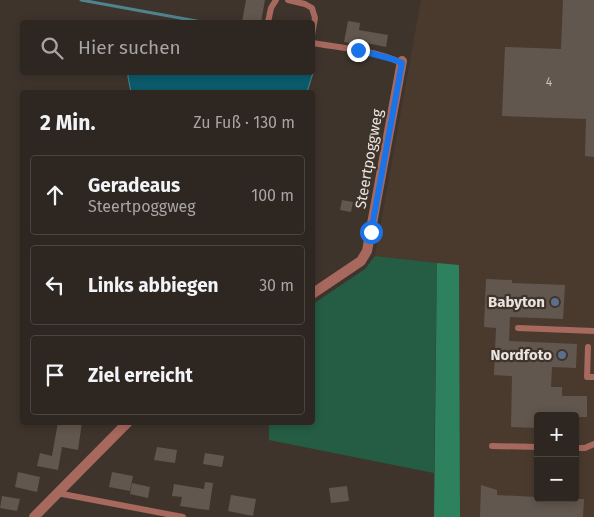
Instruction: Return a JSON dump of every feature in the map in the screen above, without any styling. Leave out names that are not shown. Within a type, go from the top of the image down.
[{"type":"street","name":"Steertpoggweg","points":[[315,292],[361,261],[367,251],[402,62]]},
{"type":"street","points":[[34,517],[125,425]]},
{"type":"lane","points":[[268,20],[271,8],[276,0]]},
{"type":"lane","points":[[288,0],[306,4],[312,8],[315,20]]},
{"type":"lane","points":[[315,43],[358,50],[402,62]]},
{"type":"lane","points":[[518,328],[594,331]]},
{"type":"lane","points":[[588,347],[587,377],[594,377]]},
{"type":"lane","points":[[579,448],[585,448],[594,444]]},
{"type":"lane","points":[[492,446],[534,447]]},
{"type":"lane","points":[[58,493],[183,517]]},
{"type":"shaded area","points":[[421,0],[594,0],[594,517],[460,517],[459,266],[375,256]]},
{"type":"green space","points":[[375,256],[437,263],[434,473],[269,440],[269,425],[315,425],[315,303],[365,269]]},
{"type":"green space","points":[[437,263],[459,265],[460,517],[434,517]]},
{"type":"water","points":[[128,75],[312,75],[308,90],[131,90]]},
{"type":"building","points":[[246,0],[265,0],[261,20],[242,20]]},
{"type":"building","points":[[563,0],[594,0],[594,157],[585,156],[586,119],[502,116],[505,47],[561,49]]},
{"type":"building","points":[[348,21],[360,23],[359,30],[388,35],[386,47],[357,41],[357,44],[344,42]]},
{"type":"building","points":[[342,200],[353,202],[351,212],[340,210]]},
{"type":"building","points":[[486,279],[512,280],[512,283],[565,285],[563,319],[510,317],[509,341],[577,344],[576,368],[552,367],[551,387],[562,387],[562,396],[587,396],[587,417],[579,417],[579,412],[534,412],[534,428],[511,427],[512,376],[494,375],[496,328],[484,327]]},
{"type":"building","points":[[57,425],[82,425],[78,450],[62,447],[58,470],[37,466],[40,453],[52,456]]},
{"type":"building","points":[[157,447],[177,450],[175,463],[154,460]]},
{"type":"building","points":[[205,453],[224,456],[222,467],[203,464]]},
{"type":"building","points":[[18,472],[40,477],[37,492],[15,487]]},
{"type":"building","points":[[112,472],[133,476],[130,491],[109,487]]},
{"type":"building","points":[[205,482],[213,483],[209,510],[180,506],[182,497],[172,496],[174,484],[204,489]]},
{"type":"building","points":[[132,483],[150,487],[148,498],[130,494]]},
{"type":"building","points":[[481,485],[497,490],[497,495],[534,497],[534,502],[579,502],[579,499],[584,499],[583,517],[480,517]]},
{"type":"building","points":[[347,486],[349,501],[331,503],[329,488]]},
{"type":"building","points":[[231,495],[256,499],[253,516],[228,511]]},
{"type":"building","points":[[2,496],[20,499],[17,511],[0,508]]},
{"type":"waterway","points":[[81,0],[191,20]]},
{"type":"place","name":"Babyton","points":[[555,302]]},
{"type":"place","name":"Nordfoto","points":[[562,355]]},
{"type":"route","points":[[358,50],[402,63],[371,232]]}]
